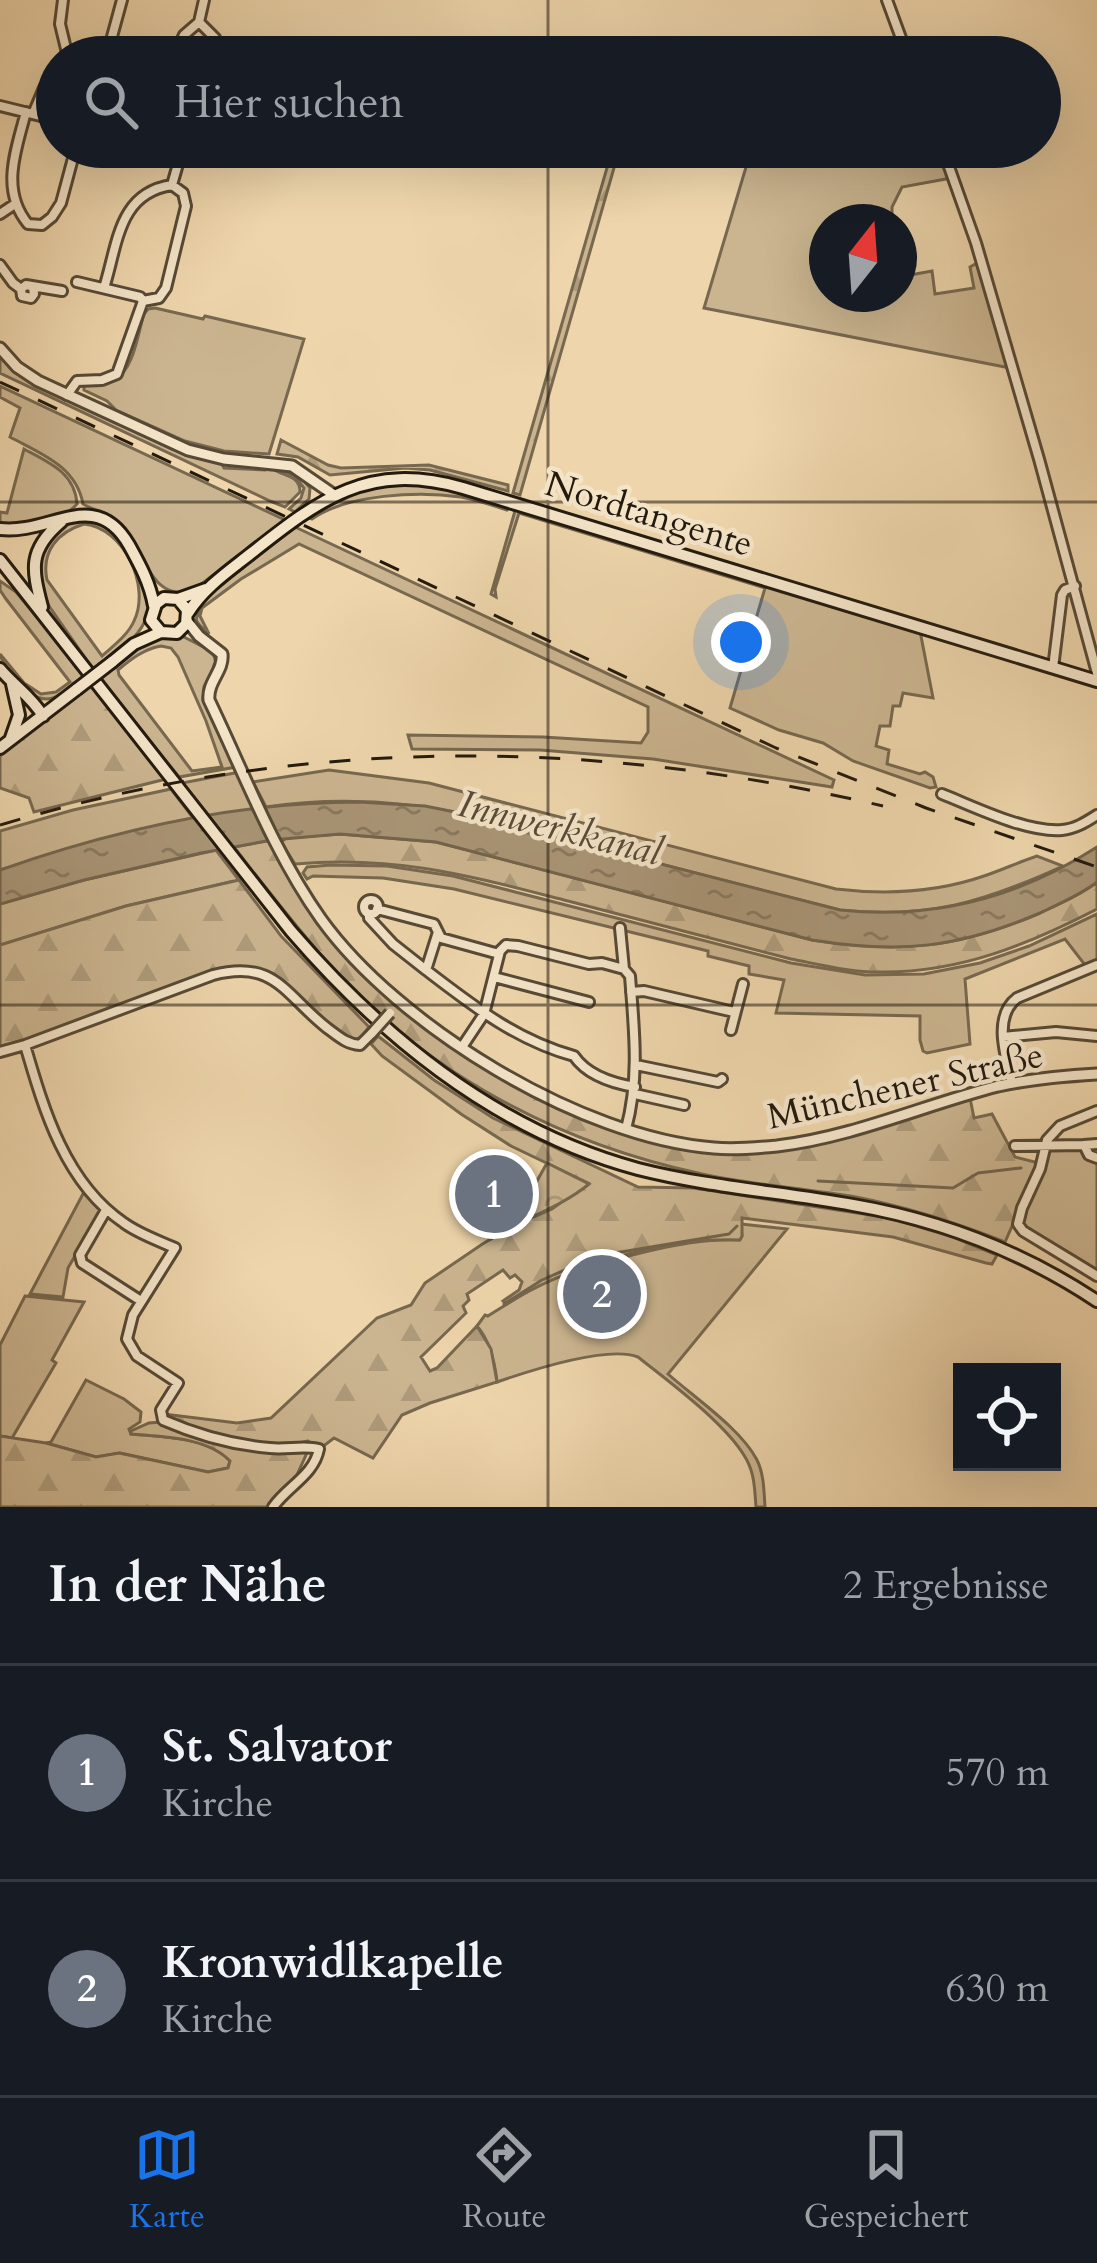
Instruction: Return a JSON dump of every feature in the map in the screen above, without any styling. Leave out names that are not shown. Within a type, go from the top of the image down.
[{"type":"main road","name":"Nordtangente","points":[[188,617],[206,589],[328,498],[366,483],[413,478],[447,484],[1053,668],[1097,677]]},
{"type":"main road","points":[[0,529],[25,529],[94,514],[114,524],[147,578],[184,605],[188,617],[177,633],[161,632],[134,644],[5,745]]},
{"type":"main road","points":[[44,615],[34,561],[46,536],[70,518]]},
{"type":"main road","points":[[0,560],[302,944],[361,1006],[427,1063],[502,1114],[575,1148],[635,1168],[867,1207],[952,1230],[1017,1256],[1097,1301]]},
{"type":"main road","points":[[0,578],[26,592]]},
{"type":"main road","points":[[147,578],[154,626],[161,632]]},
{"type":"main road","name":"Nordtangente","points":[[174,598],[206,589]]},
{"type":"main road","points":[[134,644],[161,599],[174,598]]},
{"type":"main road","points":[[0,669],[39,718]]},
{"type":"main road","points":[[12,687],[44,703],[63,700]]},
{"type":"main road","points":[[5,745],[19,715],[12,687]]},
{"type":"main road","points":[[32,699],[39,718]]},
{"type":"street","points":[[63,0],[63,36]]},
{"type":"street","points":[[112,36],[122,0]]},
{"type":"street","points":[[184,36],[199,22],[204,0]]},
{"type":"street","points":[[887,0],[900,36]]},
{"type":"street","points":[[199,22],[213,36]]},
{"type":"street","points":[[36,101],[12,172],[15,204],[24,220],[33,226],[52,217],[70,168]]},
{"type":"street","points":[[0,106],[36,115]]},
{"type":"street","points":[[172,185],[177,168]]},
{"type":"street","points":[[949,168],[976,243],[1097,677]]},
{"type":"street","points":[[76,282],[154,301],[164,292],[185,212],[184,194],[172,185],[148,190],[129,208],[104,288]]},
{"type":"street","points":[[0,214],[15,204]]},
{"type":"street","points":[[0,265],[21,289],[26,285],[62,291]]},
{"type":"street","points":[[68,395],[77,381],[117,374],[143,301]]},
{"type":"street","points":[[0,348],[23,372],[188,450],[224,459],[287,464],[310,478],[328,498]]},
{"type":"street","points":[[1053,668],[1062,595],[1075,586]]},
{"type":"street","points":[[188,617],[207,644]]},
{"type":"street","points":[[177,633],[207,644]]},
{"type":"street","name":"Münchener Straße","points":[[207,644],[223,660],[208,690],[209,700],[286,862],[334,936],[400,1001],[462,1047],[557,1101],[626,1129],[707,1148],[772,1146],[833,1135],[1012,1083],[1097,1074]]},
{"type":"street","points":[[942,794],[1052,830],[1074,827],[1097,815]]},
{"type":"street","points":[[500,954],[441,938],[434,924],[373,911],[369,918],[393,944],[484,1014],[532,1042],[574,1056],[580,1066],[597,1076],[684,1105]]},
{"type":"street","points":[[620,928],[624,969]]},
{"type":"street","points":[[426,970],[438,932]]},
{"type":"street","points":[[462,1047],[484,1014],[506,945],[624,969],[629,974],[636,1065],[626,1129]]},
{"type":"street","points":[[1012,1083],[1003,1036],[1005,1012],[1014,999],[1097,964]]},
{"type":"street","points":[[0,1052],[213,975],[245,969],[279,983],[349,1043],[360,1045],[400,1001]]},
{"type":"street","points":[[494,976],[589,1002]]},
{"type":"street","points":[[731,1030],[743,984]]},
{"type":"street","points":[[631,992],[734,1012]]},
{"type":"street","points":[[1003,1036],[1056,1032],[1097,1036]]},
{"type":"street","points":[[25,1045],[53,1132],[72,1167],[106,1210],[140,1233],[175,1248],[141,1301],[127,1339],[137,1356],[178,1383],[161,1410],[163,1420],[256,1446],[319,1449],[312,1468],[273,1507]]},
{"type":"street","points":[[636,1065],[718,1082],[722,1079]]},
{"type":"street","points":[[1097,1111],[1060,1126],[1044,1147],[1040,1169],[1019,1216],[1019,1227],[1097,1276]]},
{"type":"street","points":[[1015,1146],[1097,1144]]},
{"type":"street","points":[[1084,1145],[1097,1158]]},
{"type":"street","points":[[106,1210],[80,1256],[82,1263],[141,1301]]},
{"type":"green space","points":[[607,168],[614,168],[520,495],[513,493]]},
{"type":"green space","points":[[746,168],[947,168],[951,178],[902,187],[894,204],[809,204],[809,312],[917,312],[917,274],[932,271],[935,294],[974,288],[970,267],[979,262],[1010,368],[704,308]]},
{"type":"green space","points":[[155,308],[304,339],[269,454],[224,451],[185,441],[84,390],[84,384],[121,374],[131,359],[144,314]]},
{"type":"green space","points":[[0,353],[28,380],[172,449],[221,462],[224,468],[266,470],[228,464],[262,465],[294,473],[310,488],[309,499],[295,512],[289,509],[304,488],[294,475],[275,470],[294,479],[300,492],[285,507],[270,501],[0,373]]},
{"type":"green space","points":[[0,386],[285,520],[195,589],[169,590],[152,575],[120,522],[83,504],[65,471],[10,437],[20,408],[0,397]]},
{"type":"green space","points":[[281,440],[341,468],[429,465],[508,485],[508,491],[430,470],[330,475],[298,457],[277,454]]},
{"type":"green space","points":[[24,449],[66,477],[77,504],[51,520],[0,527],[0,512],[7,513]]},
{"type":"green space","points":[[383,484],[440,486],[920,631],[933,698],[903,693],[900,706],[893,706],[890,726],[880,726],[876,746],[889,750],[887,764],[925,772],[936,787],[853,761],[823,743],[730,708],[765,588],[519,513],[496,597],[491,594],[515,511],[509,508],[425,494],[364,499],[307,517],[341,496]]},
{"type":"green space","points":[[82,519],[109,526],[130,555],[148,595],[139,631],[93,669],[49,606],[37,575],[44,544],[61,527]],"holes":[[[84,524],[98,528],[122,547],[139,592],[131,626],[102,656],[47,580],[46,570],[49,552],[66,532]]]},
{"type":"green space","points":[[295,527],[834,780],[832,787],[653,759],[540,750],[412,749],[408,735],[641,743],[648,732],[648,707],[299,544],[202,608],[200,616],[209,634],[197,620],[201,601]]},
{"type":"green space","points":[[0,581],[16,592],[85,674],[59,695],[35,696],[3,661],[0,654],[24,683],[41,694],[56,692],[70,682],[6,599]]},
{"type":"green space","points":[[156,636],[182,636],[213,652],[216,663],[203,700],[236,767],[179,777],[100,678]],"holes":[[[171,648],[206,721],[222,767],[192,771],[119,675],[118,670],[143,652]]]},
{"type":"green space","points":[[92,685],[166,779],[34,812],[29,798],[0,788],[0,756]]},
{"type":"green space","points":[[329,770],[429,783],[836,889],[929,889],[966,882],[1037,856],[1063,866],[955,905],[901,912],[840,910],[445,810],[343,801],[266,807],[253,782]]},
{"type":"green space","points":[[240,772],[255,809],[210,817],[182,783]]},
{"type":"green space","points":[[171,789],[194,819],[0,870],[0,831]]},
{"type":"green space","points":[[340,834],[436,842],[812,940],[873,947],[928,945],[982,934],[1040,913],[1097,882],[1097,909],[1046,934],[968,961],[913,971],[861,971],[791,959],[465,876],[367,862],[295,864],[281,842]]},
{"type":"green space","points":[[272,840],[322,927],[355,967],[397,1006],[500,1077],[614,1130],[669,1146],[752,1153],[816,1145],[970,1098],[974,1118],[992,1114],[1015,1157],[1038,1167],[1005,1242],[875,1201],[721,1178],[648,1161],[545,1123],[497,1098],[406,1037],[326,961],[234,847]]},
{"type":"green space","points":[[216,850],[239,880],[126,906],[0,945],[0,904]]},
{"type":"green space","points":[[387,866],[453,876],[791,963],[865,975],[924,974],[980,963],[1097,914],[1097,961],[1085,965],[1065,939],[965,979],[970,1044],[927,1053],[920,1040],[920,1016],[776,1013],[784,980],[749,974],[749,966],[708,956],[708,951],[454,889],[383,878],[307,879],[303,873],[307,867]]},
{"type":"green space","points":[[239,880],[281,936],[369,1027],[359,1040],[341,1032],[273,975],[242,968],[221,969],[0,1049],[0,945],[126,906]]},
{"type":"green space","points":[[378,1036],[493,1118],[638,1187],[694,1188],[890,1218],[997,1255],[992,1264],[893,1237],[742,1218],[740,1240],[681,1243],[618,1257],[558,1278],[506,1304],[503,1301],[522,1282],[503,1270],[467,1294],[466,1313],[421,1357],[430,1371],[437,1368],[477,1326],[491,1349],[497,1382],[402,1415],[373,1458],[334,1438],[321,1448],[308,1441],[273,1446],[219,1437],[167,1421],[164,1414],[237,1423],[271,1418],[377,1318],[411,1305],[425,1283],[588,1183],[511,1146],[461,1114],[382,1056],[371,1044]]},
{"type":"green space","points":[[1083,1148],[1097,1160],[1097,1273],[1024,1229],[1029,1190],[1046,1151]]},
{"type":"green space","points":[[547,1163],[589,1184],[491,1239],[495,1204],[505,1205],[510,1190],[484,1183],[485,1179],[533,1188]]},
{"type":"green space","points":[[85,1190],[102,1209],[68,1268],[63,1297],[30,1294]]},
{"type":"green space","points":[[741,1224],[787,1229],[668,1374],[750,1448],[761,1471],[765,1507],[756,1507],[751,1470],[733,1440],[638,1357],[588,1357],[497,1382],[491,1352],[477,1326],[485,1315],[582,1268],[589,1289],[601,1288],[589,1266],[682,1244],[739,1240]]},
{"type":"green space","points":[[25,1296],[84,1302],[52,1360],[56,1363],[12,1438],[0,1436],[0,1345]]},
{"type":"green space","points":[[86,1380],[141,1412],[140,1422],[129,1429],[131,1434],[210,1447],[230,1461],[228,1468],[208,1472],[120,1453],[96,1457],[46,1443],[51,1442]]},
{"type":"green space","points":[[162,1422],[214,1439],[304,1450],[306,1455],[296,1477],[272,1507],[0,1507],[0,1436],[96,1457],[119,1453],[208,1472],[228,1468],[230,1461],[209,1447],[131,1434],[149,1423]]},
{"type":"water","points":[[359,802],[425,806],[470,815],[840,910],[909,912],[974,901],[1037,880],[1097,847],[1097,882],[1040,913],[982,934],[928,945],[873,947],[812,940],[436,842],[340,834],[201,853],[0,904],[0,870],[87,842],[222,813]]},
{"type":"waterway","points":[[818,1181],[953,1188],[978,1173],[1021,1168]]},
{"type":"waterway","points":[[504,1304],[542,1280],[597,1256],[729,1234],[737,1226]]},
{"type":"railway","points":[[0,382],[776,748],[926,808],[1097,867]]},
{"type":"railway","points":[[0,825],[110,796],[220,775],[440,756],[661,767],[883,806]]},
{"type":"place","name":"St. Salvator","points":[[494,1194]]},
{"type":"place","name":"Kronwidlkapelle","points":[[602,1294]]},
{"type":"water label","name":"Innwerkkanal","points":[[560,828]]}]
